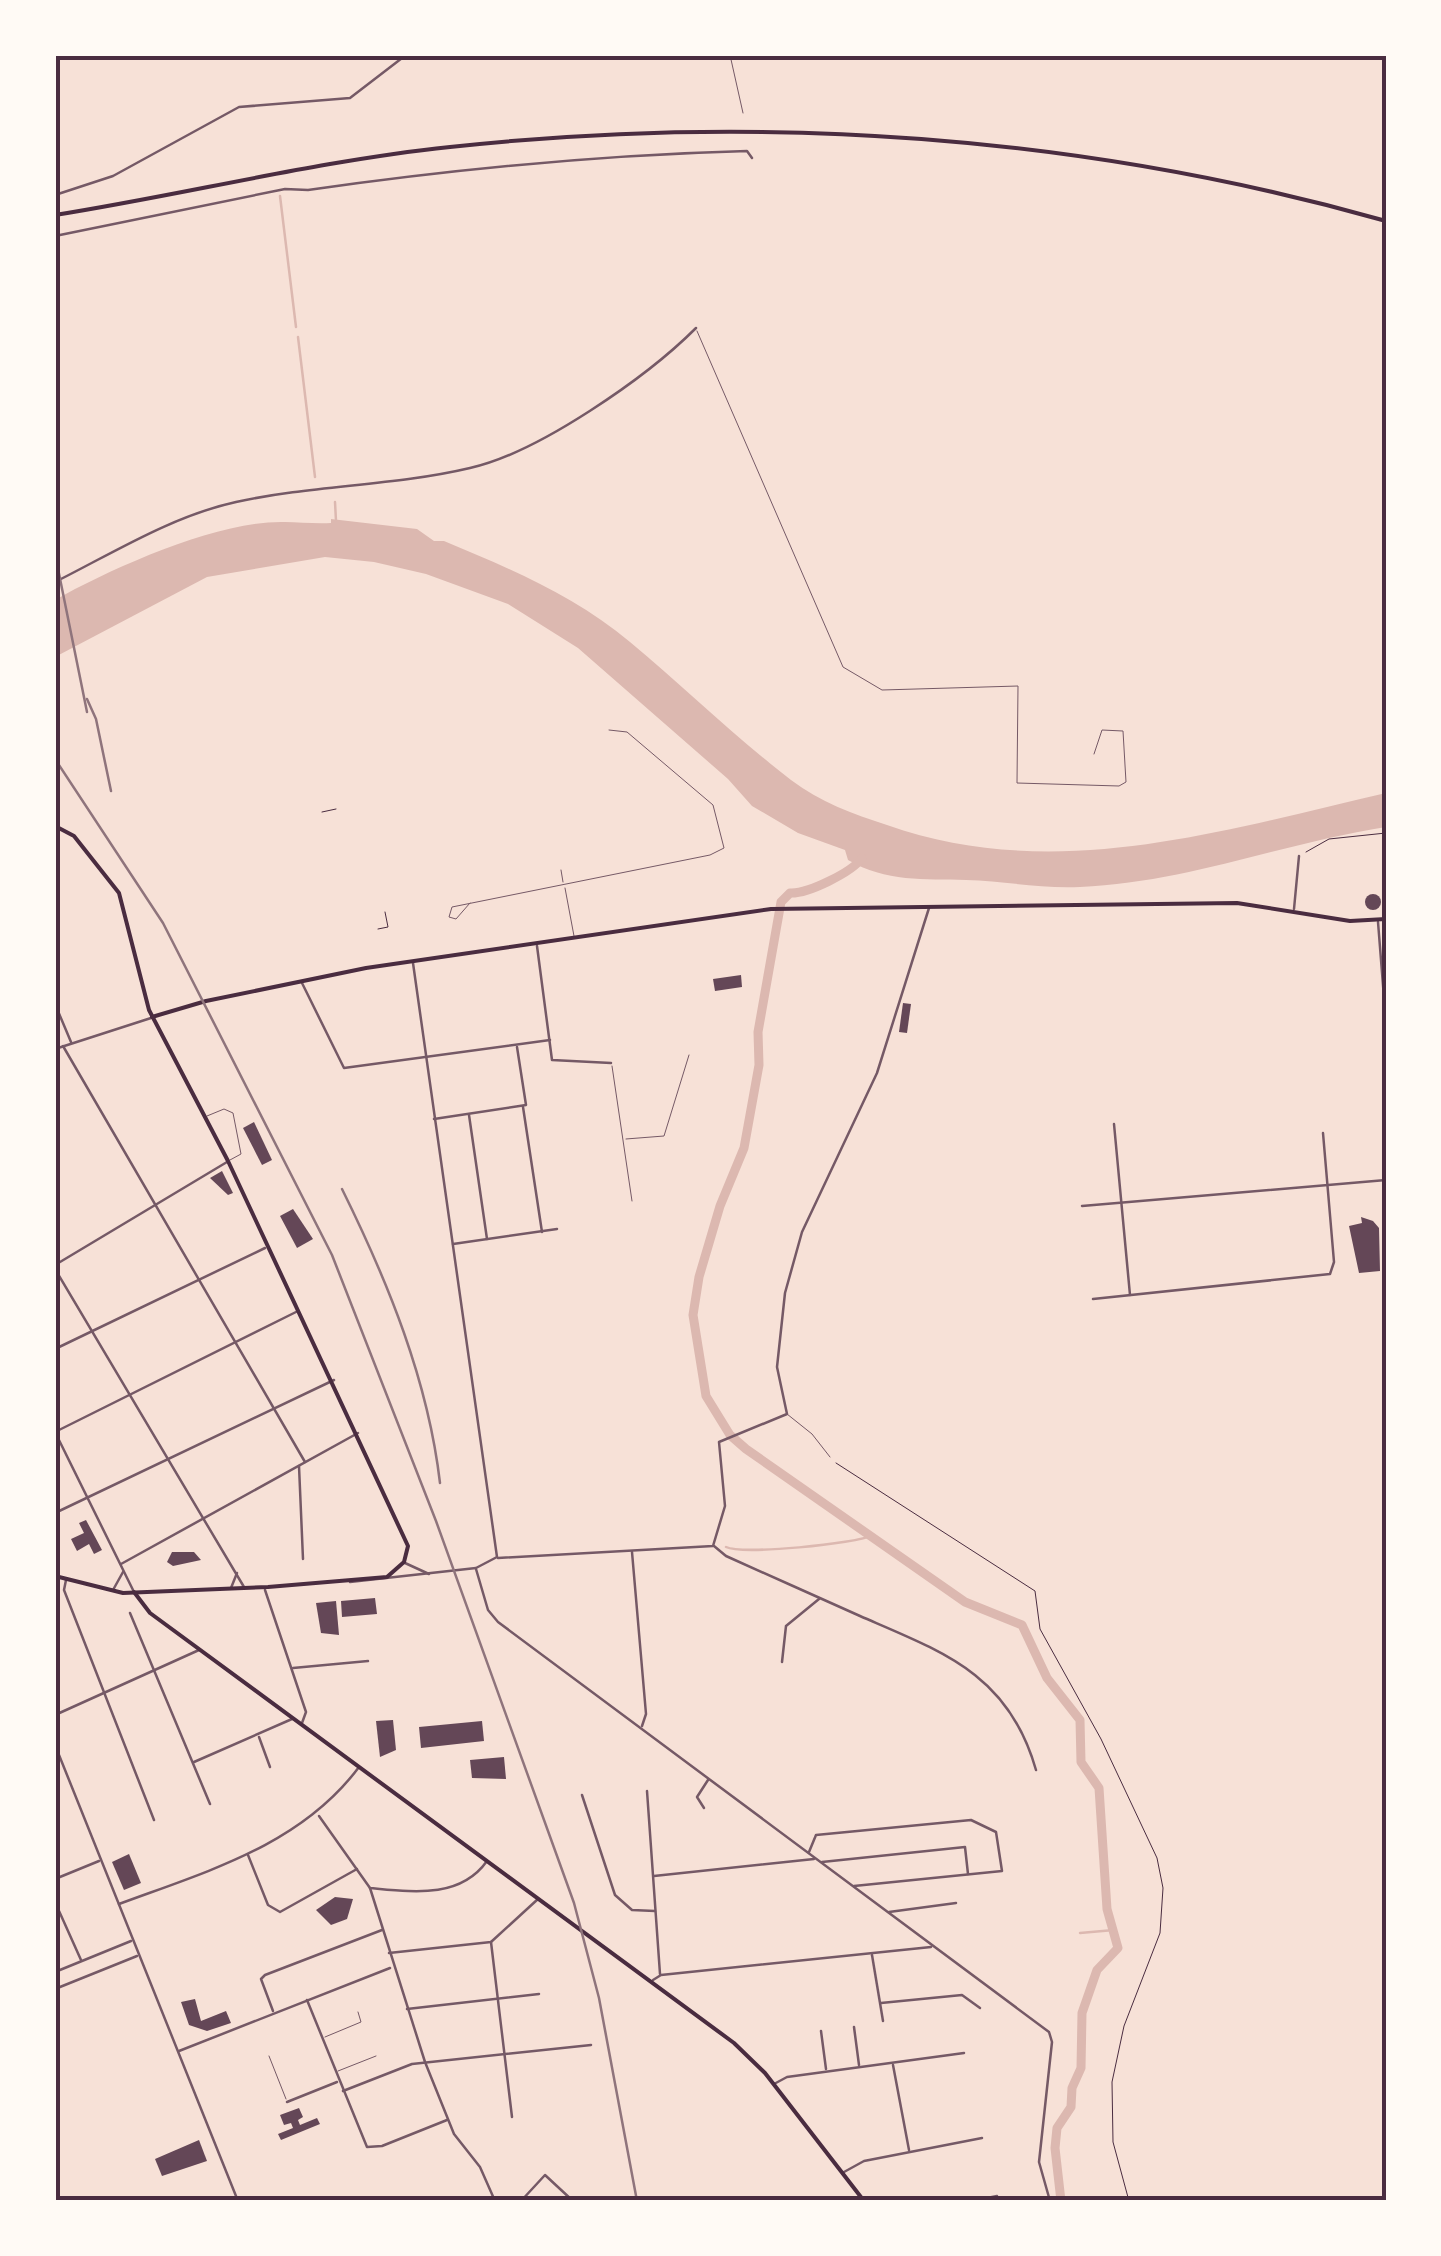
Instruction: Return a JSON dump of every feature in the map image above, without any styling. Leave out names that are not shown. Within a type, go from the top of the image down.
[{"type":"main road","points":[[55,215],[321,165],[451,146],[620,134],[872,135],[1082,156],[1284,195],[1386,221]]},
{"type":"main road","points":[[55,1576],[112,1591],[266,1591],[273,1587],[387,1577],[404,1562],[406,1536],[334,1380],[265,1248],[228,1161],[152,1017],[119,893],[78,840],[58,827]]},
{"type":"main road","points":[[152,1017],[302,981],[412,961],[771,909],[1237,903],[1350,921],[1386,918]]},
{"type":"main road","points":[[134,1592],[145,1609],[734,2043],[774,2084],[864,2201]]},
{"type":"street","points":[[55,194],[113,176],[239,107],[350,98],[406,55]]},
{"type":"street","points":[[55,236],[268,192],[602,154],[747,151],[752,158]]},
{"type":"street","points":[[55,582],[200,512],[234,502],[484,464],[576,418],[676,348],[696,328]]},
{"type":"street","points":[[55,834],[58,827]]},
{"type":"street","points":[[1293,911],[1299,856]]},
{"type":"street","points":[[713,1546],[725,1506],[719,1442],[787,1414],[777,1367],[780,1320],[802,1232],[877,1073],[929,908]]},
{"type":"street","points":[[1377,920],[1386,1024]]},
{"type":"street","points":[[537,944],[554,1062],[612,1063]]},
{"type":"street","points":[[412,961],[497,1557]]},
{"type":"street","points":[[302,981],[344,1068],[550,1040]]},
{"type":"street","points":[[55,1004],[72,1044]]},
{"type":"street","points":[[55,1049],[152,1017]]},
{"type":"street","points":[[517,1045],[542,1232]]},
{"type":"street","points":[[63,1046],[305,1462]]},
{"type":"street","points":[[434,1118],[523,1106]]},
{"type":"street","points":[[469,1114],[488,1240]]},
{"type":"street","points":[[1114,1124],[1130,1296]]},
{"type":"street","points":[[1093,1298],[1324,1278],[1334,1262],[1323,1133]]},
{"type":"street","points":[[228,1161],[55,1267],[244,1588]]},
{"type":"street","points":[[1082,1206],[1386,1180]]},
{"type":"street","points":[[452,1244],[557,1230]]},
{"type":"street","points":[[55,1350],[265,1248]]},
{"type":"street","points":[[134,1592],[55,1432],[298,1311]]},
{"type":"street","points":[[55,1513],[334,1380]]},
{"type":"street","points":[[120,1564],[358,1433]]},
{"type":"street","points":[[298,1466],[303,1559]]},
{"type":"street","points":[[350,1580],[476,1568],[497,1557],[713,1546],[928,1644],[978,1675],[1013,1712],[1036,1770]]},
{"type":"street","points":[[632,1552],[646,1714],[641,1728]]},
{"type":"street","points":[[404,1562],[431,1574]]},
{"type":"street","points":[[476,1568],[488,1610],[498,1622],[1051,2036],[1038,2162],[1050,2201]]},
{"type":"street","points":[[112,1591],[123,1570]]},
{"type":"street","points":[[229,1589],[237,1580],[237,1572]]},
{"type":"street","points":[[66,1579],[64,1590],[154,1820]]},
{"type":"street","points":[[266,1591],[306,1712],[301,1724]]},
{"type":"street","points":[[782,1662],[786,1626],[820,1598]]},
{"type":"street","points":[[130,1613],[210,1804]]},
{"type":"street","points":[[55,1715],[200,1649]]},
{"type":"street","points":[[292,1668],[368,1661]]},
{"type":"street","points":[[192,1762],[292,1718]]},
{"type":"street","points":[[258,1736],[270,1767]]},
{"type":"street","points":[[55,1745],[238,2201]]},
{"type":"street","points":[[118,1904],[247,1854],[318,1815],[359,1767]]},
{"type":"street","points":[[704,1808],[697,1797],[708,1779]]},
{"type":"street","points":[[647,1791],[660,1975]]},
{"type":"street","points":[[582,1795],[615,1895],[632,1910],[655,1910]]},
{"type":"street","points":[[318,1815],[370,1888],[425,2062],[454,2134],[480,2167],[495,2201]]},
{"type":"street","points":[[809,1853],[816,1835],[971,1820],[996,1832],[1002,1871],[853,1887]]},
{"type":"street","points":[[821,1862],[965,1848],[968,1874]]},
{"type":"street","points":[[247,1854],[268,1905],[280,1912],[359,1868]]},
{"type":"street","points":[[654,1876],[815,1858]]},
{"type":"street","points":[[55,1879],[101,1860]]},
{"type":"street","points":[[370,1888],[457,1888],[474,1878],[488,1860]]},
{"type":"street","points":[[389,1954],[491,1942],[539,1898]]},
{"type":"street","points":[[55,1902],[82,1962]]},
{"type":"street","points":[[888,1913],[956,1903]]},
{"type":"street","points":[[274,2012],[260,1979],[382,1930]]},
{"type":"street","points":[[55,1972],[133,1941]]},
{"type":"street","points":[[491,1942],[512,2117]]},
{"type":"street","points":[[75,1945],[81,1943]]},
{"type":"street","points":[[652,1981],[660,1975],[932,1946]]},
{"type":"street","points":[[55,1989],[138,1955]]},
{"type":"street","points":[[872,1955],[883,2021]]},
{"type":"street","points":[[178,2052],[393,1966]]},
{"type":"street","points":[[406,2009],[539,1994]]},
{"type":"street","points":[[881,2003],[962,1995],[980,2008]]},
{"type":"street","points":[[307,2000],[366,2147],[382,2146],[449,2120]]},
{"type":"street","points":[[854,2026],[859,2066]]},
{"type":"street","points":[[821,2031],[826,2071]]},
{"type":"street","points":[[343,2091],[425,2062],[591,2045]]},
{"type":"street","points":[[774,2084],[784,2077],[964,2053]]},
{"type":"street","points":[[892,2062],[909,2152]]},
{"type":"street","points":[[287,2102],[338,2082]]},
{"type":"street","points":[[842,2173],[859,2162],[982,2138]]},
{"type":"street","points":[[521,2201],[545,2175],[573,2201]]},
{"type":"street","points":[[972,2201],[997,2196]]},
{"type":"lane","points":[[730,55],[744,113]]},
{"type":"lane","points":[[696,328],[843,668],[882,690],[1018,686],[1017,783],[1119,786],[1126,782],[1123,731],[1102,730],[1094,754]]},
{"type":"lane","points":[[470,904],[710,855],[725,845],[713,806],[627,732],[610,730]]},
{"type":"lane","points":[[561,870],[574,938]]},
{"type":"lane","points":[[622,1139],[664,1136],[689,1055]]},
{"type":"lane","points":[[612,1063],[632,1201]]},
{"type":"lane","points":[[204,1118],[224,1109],[233,1114],[242,1154],[228,1161]]},
{"type":"lane","points":[[787,1414],[812,1434],[830,1457]]},
{"type":"lane","points":[[322,2038],[361,2022],[358,2012]]},
{"type":"lane","points":[[269,2056],[287,2102]]},
{"type":"lane","points":[[335,2072],[376,2056]]},
{"type":"path","points":[[322,812],[336,809]]},
{"type":"path","points":[[1299,856],[1329,839],[1386,833]]},
{"type":"path","points":[[378,929],[388,926],[384,912]]},
{"type":"path","points":[[830,1457],[1035,1592],[1040,1629],[1086,1710],[1157,1858],[1164,1908],[1160,1933],[1124,2026],[1112,2082],[1112,2131],[1129,2201]]},
{"type":"shaded area","points":[[331,519],[417,529],[434,541],[468,551],[564,597],[630,642],[791,780],[837,807],[887,825],[950,842],[1012,850],[1075,851],[1200,835],[1386,793],[1386,827],[1119,884],[1052,887],[906,878],[877,872],[848,860],[845,850],[798,833],[752,806],[728,779],[578,648],[508,604],[426,574],[374,562],[325,557],[207,577],[55,657],[55,600],[79,587],[198,537],[259,523],[331,523]]},
{"type":"building","points":[[1373,894],[1381,902],[1373,910],[1365,902]]},
{"type":"building","points":[[741,975],[742,987],[715,991],[713,979]]},
{"type":"building","points":[[903,1003],[911,1004],[907,1033],[899,1032]]},
{"type":"building","points":[[254,1122],[272,1160],[262,1165],[243,1128]]},
{"type":"building","points":[[222,1171],[233,1193],[228,1195],[210,1178]]},
{"type":"building","points":[[293,1209],[313,1239],[297,1248],[280,1216]]},
{"type":"building","points":[[1361,1217],[1379,1228],[1380,1271],[1359,1273],[1349,1226],[1362,1223]]},
{"type":"building","points":[[86,1520],[102,1550],[94,1554],[89,1544],[77,1551],[71,1539],[84,1533],[79,1523]]},
{"type":"building","points":[[172,1552],[194,1552],[201,1560],[173,1566],[167,1562]]},
{"type":"building","points":[[375,1598],[377,1614],[342,1617],[341,1601]]},
{"type":"building","points":[[336,1601],[339,1635],[321,1633],[316,1603]]},
{"type":"building","points":[[393,1720],[396,1750],[380,1757],[376,1721]]},
{"type":"building","points":[[482,1721],[484,1741],[421,1748],[419,1727]]},
{"type":"building","points":[[504,1757],[506,1779],[472,1778],[470,1760]]},
{"type":"building","points":[[129,1854],[141,1883],[124,1890],[112,1862]]},
{"type":"building","points":[[335,1897],[353,1899],[347,1919],[331,1925],[316,1910]]},
{"type":"building","points":[[195,1999],[201,2021],[226,2011],[231,2023],[207,2031],[189,2025],[181,2002]]},
{"type":"building","points":[[299,2108],[303,2117],[298,2120],[300,2125],[317,2118],[320,2124],[281,2140],[278,2134],[293,2128],[291,2123],[284,2125],[280,2115]]},
{"type":"building","points":[[199,2140],[207,2161],[162,2176],[155,2159]]},
{"type":"waterway","points":[[280,196],[296,327]]},
{"type":"waterway","points":[[298,337],[315,477]]},
{"type":"waterway","points":[[335,502],[336,521]]},
{"type":"waterway","points":[[862,858],[840,875],[790,893],[781,902],[758,1032],[759,1065],[744,1148],[720,1206],[699,1277],[693,1315],[706,1396],[730,1435],[965,1602],[1022,1625],[1047,1678],[1080,1720],[1081,1762],[1099,1788],[1107,1909],[1118,1948],[1097,1970],[1082,2013],[1081,2068],[1072,2088],[1071,2107],[1057,2128],[1055,2148],[1061,2201]]},
{"type":"waterway","points":[[726,1547],[799,1547],[873,1535]]},
{"type":"waterway","points":[[1080,1933],[1114,1930]]},
{"type":"railway","points":[[55,554],[87,712]]},
{"type":"railway","points":[[87,699],[96,719],[111,791]]},
{"type":"railway","points":[[55,759],[163,923],[332,1255],[436,1521],[574,1903],[599,1998],[637,2201]]},
{"type":"railway","points":[[342,1189],[404,1332],[426,1407],[440,1483]]}]
